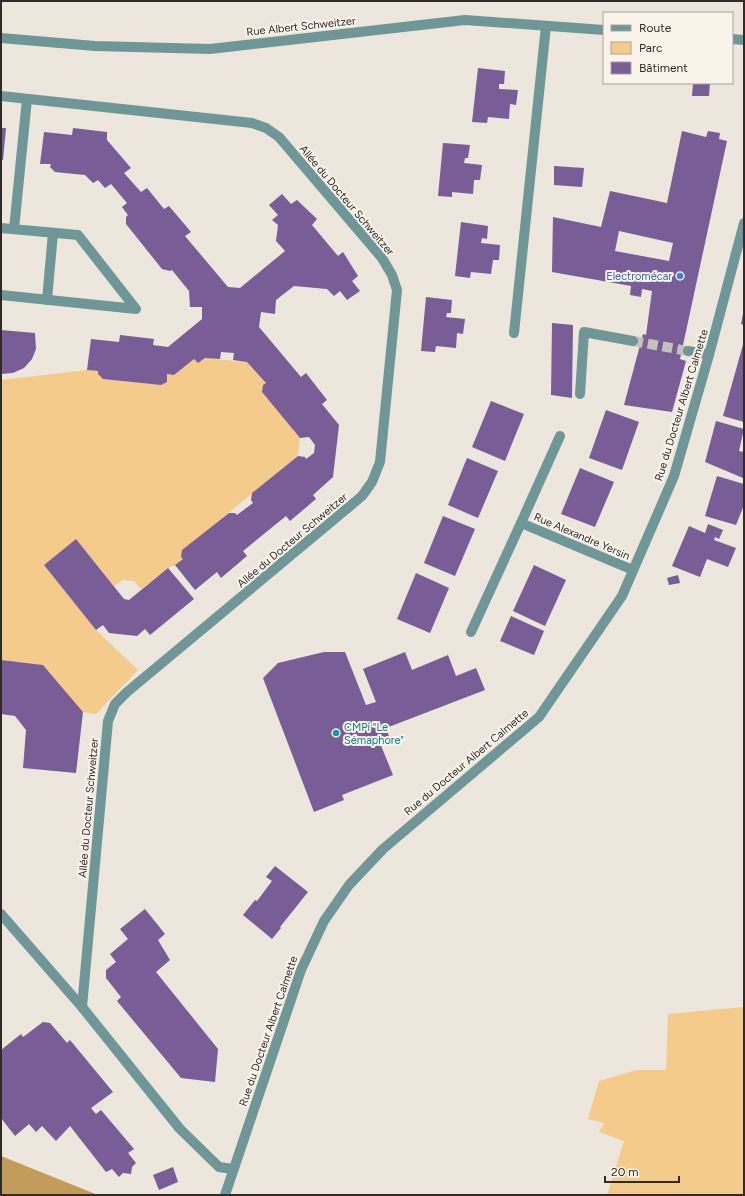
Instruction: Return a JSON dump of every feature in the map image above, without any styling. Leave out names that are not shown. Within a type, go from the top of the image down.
[{"type":"street","name":"Rue Albert Schweitzer","points":[[1,38],[95,46],[210,49],[465,20],[603,30]]},
{"type":"street","points":[[514,333],[546,26]]},
{"type":"street","points":[[733,39],[744,40]]},
{"type":"street","name":"Allée du Docteur Schweitzer","points":[[1,96],[252,123],[266,128],[278,137],[382,258],[392,275],[397,290],[380,462],[372,482],[362,496],[115,704],[108,721],[82,1007]]},
{"type":"street","points":[[14,228],[27,99]]},
{"type":"street","name":"Rue du Docteur Albert Calmette","points":[[225,1195],[301,970],[324,921],[349,885],[383,849],[539,717],[622,596],[674,476],[710,355],[744,223]]},
{"type":"street","points":[[1,228],[78,235],[136,309],[1,295]]},
{"type":"street","points":[[48,300],[53,233]]},
{"type":"street","points":[[580,394],[584,332],[634,342]]},
{"type":"street","points":[[688,351],[710,355]]},
{"type":"street","name":"Rue Alexandre Yersin","points":[[471,632],[560,436]]},
{"type":"street","name":"Rue Alexandre Yersin","points":[[521,523],[633,570]]},
{"type":"street","points":[[1,914],[82,1007],[180,1129],[219,1167],[233,1168]]},
{"type":"green space","points":[[205,358],[247,362],[266,383],[263,385],[262,392],[300,438],[298,456],[183,550],[181,557],[183,559],[168,568],[141,589],[134,581],[123,580],[114,586],[76,539],[44,565],[96,630],[138,670],[96,714],[83,712],[43,665],[1,660],[1,380],[87,370],[98,371],[98,374],[103,379],[161,385],[166,382],[167,374],[174,375],[194,359],[198,363]]},
{"type":"green space","points":[[744,1007],[744,1195],[607,1195],[624,1141],[599,1132],[604,1123],[588,1119],[599,1081],[637,1070],[666,1070],[668,1014]]},
{"type":"shaded area","points":[[1,1156],[98,1195],[1,1195]]},
{"type":"building","points":[[478,68],[505,71],[504,84],[499,84],[499,89],[518,90],[516,105],[510,104],[509,119],[488,117],[487,123],[472,122]]},
{"type":"building","points":[[693,84],[710,84],[709,96],[692,96]]},
{"type":"building","points":[[1,128],[6,128],[3,160],[1,160]]},
{"type":"building","points":[[73,128],[107,132],[107,140],[131,168],[124,173],[141,192],[147,188],[164,209],[169,206],[191,232],[185,236],[228,287],[240,288],[285,251],[276,241],[278,225],[272,220],[278,215],[269,205],[282,194],[291,204],[297,200],[317,219],[312,225],[338,256],[343,252],[358,276],[352,281],[360,291],[347,300],[340,291],[334,296],[327,289],[294,286],[276,300],[275,314],[261,312],[259,327],[301,377],[306,373],[327,400],[322,404],[339,425],[333,477],[313,495],[316,499],[290,521],[286,516],[243,551],[247,556],[221,578],[217,572],[195,590],[175,565],[183,559],[181,557],[182,550],[229,513],[235,513],[237,515],[253,503],[251,500],[252,493],[298,456],[305,457],[306,459],[314,453],[315,445],[309,437],[300,438],[262,392],[263,385],[266,383],[247,362],[233,360],[234,353],[221,352],[220,359],[205,358],[198,363],[194,359],[174,375],[167,374],[167,382],[161,385],[103,379],[98,374],[98,371],[87,370],[91,339],[119,342],[120,335],[154,339],[153,345],[168,347],[202,319],[202,307],[190,307],[189,291],[172,270],[162,269],[126,224],[126,217],[128,215],[122,207],[127,203],[111,184],[105,188],[98,180],[93,183],[85,175],[55,172],[50,167],[51,164],[40,164],[44,132],[72,135]]},
{"type":"building","points":[[682,131],[706,137],[708,131],[720,133],[719,139],[727,141],[680,359],[686,361],[672,412],[624,405],[643,334],[646,335],[652,291],[642,289],[641,297],[630,295],[631,286],[552,272],[553,217],[601,227],[610,191],[667,203]],"holes":[[[619,231],[673,243],[669,261],[615,251]]]},
{"type":"building","points":[[443,143],[470,145],[468,158],[465,158],[464,163],[482,165],[480,180],[474,180],[473,194],[452,192],[452,197],[438,196]]},
{"type":"building","points":[[554,166],[584,168],[582,187],[554,185]]},
{"type":"building","points":[[461,222],[488,226],[487,239],[482,238],[481,243],[500,245],[499,260],[493,260],[491,274],[471,272],[470,278],[455,276]]},
{"type":"building","points":[[426,297],[452,300],[451,313],[447,313],[446,317],[465,319],[463,334],[457,333],[456,348],[436,346],[435,352],[421,351]]},
{"type":"building","points":[[744,314],[744,325],[741,324]]},
{"type":"building","points":[[552,323],[573,325],[572,398],[551,395]]},
{"type":"building","points":[[1,330],[35,333],[36,349],[32,359],[24,368],[13,373],[1,374]]},
{"type":"building","points":[[744,341],[744,422],[723,416]]},
{"type":"building","points":[[491,401],[524,414],[505,461],[472,447]]},
{"type":"building","points":[[606,410],[639,422],[622,470],[589,458]]},
{"type":"building","points":[[716,421],[744,429],[739,451],[744,452],[743,478],[705,462]]},
{"type":"building","points":[[467,458],[498,471],[478,518],[448,505]]},
{"type":"building","points":[[580,468],[614,482],[595,527],[561,514]]},
{"type":"building","points":[[717,476],[744,484],[744,505],[736,525],[705,516]]},
{"type":"building","points":[[443,516],[475,529],[455,576],[424,563]]},
{"type":"building","points":[[708,524],[723,530],[719,539],[715,537],[714,540],[736,548],[728,567],[707,559],[700,577],[672,566],[689,526],[705,533]]},
{"type":"building","points":[[76,539],[124,599],[129,600],[168,568],[194,599],[150,635],[145,629],[137,636],[109,633],[103,625],[96,630],[44,565]]},
{"type":"building","points":[[534,565],[566,580],[545,626],[513,611]]},
{"type":"building","points":[[416,573],[449,588],[430,633],[397,619]]},
{"type":"building","points":[[678,575],[680,583],[669,585],[667,578]]},
{"type":"building","points":[[511,616],[544,631],[534,655],[500,641]]},
{"type":"building","name":"CMPi \"Le Sémaphore\"","points":[[324,652],[345,652],[366,705],[376,702],[363,669],[405,652],[412,670],[448,655],[456,676],[476,668],[485,690],[386,728],[390,739],[380,743],[393,775],[342,795],[344,800],[314,812],[263,678],[278,663]]},
{"type":"building","points":[[1,660],[43,665],[83,712],[76,773],[23,768],[26,730],[15,716],[1,714]]},
{"type":"building","points":[[275,866],[308,892],[272,939],[243,915],[255,900],[257,901],[272,881],[266,877]]},
{"type":"building","points":[[145,909],[165,934],[158,940],[170,960],[156,972],[218,1049],[215,1082],[181,1078],[117,1001],[121,997],[106,978],[106,970],[116,962],[110,954],[128,939],[120,929]]},
{"type":"building","points":[[43,1022],[50,1023],[67,1043],[70,1040],[113,1092],[91,1108],[96,1114],[101,1110],[134,1149],[128,1153],[136,1163],[132,1167],[131,1174],[123,1173],[119,1177],[112,1169],[106,1172],[70,1126],[56,1141],[42,1126],[36,1132],[29,1124],[15,1136],[1,1118],[1,1050],[21,1034],[23,1037]]},
{"type":"building","points":[[173,1167],[178,1182],[159,1190],[153,1175]]},
{"type":"tunnel","points":[[633,341],[688,351]]},
{"type":"place","name":"Electromécar","points":[[680,276]]},
{"type":"place","name":"CMPi \"Le Sémaphore\"","points":[[336,733]]}]
